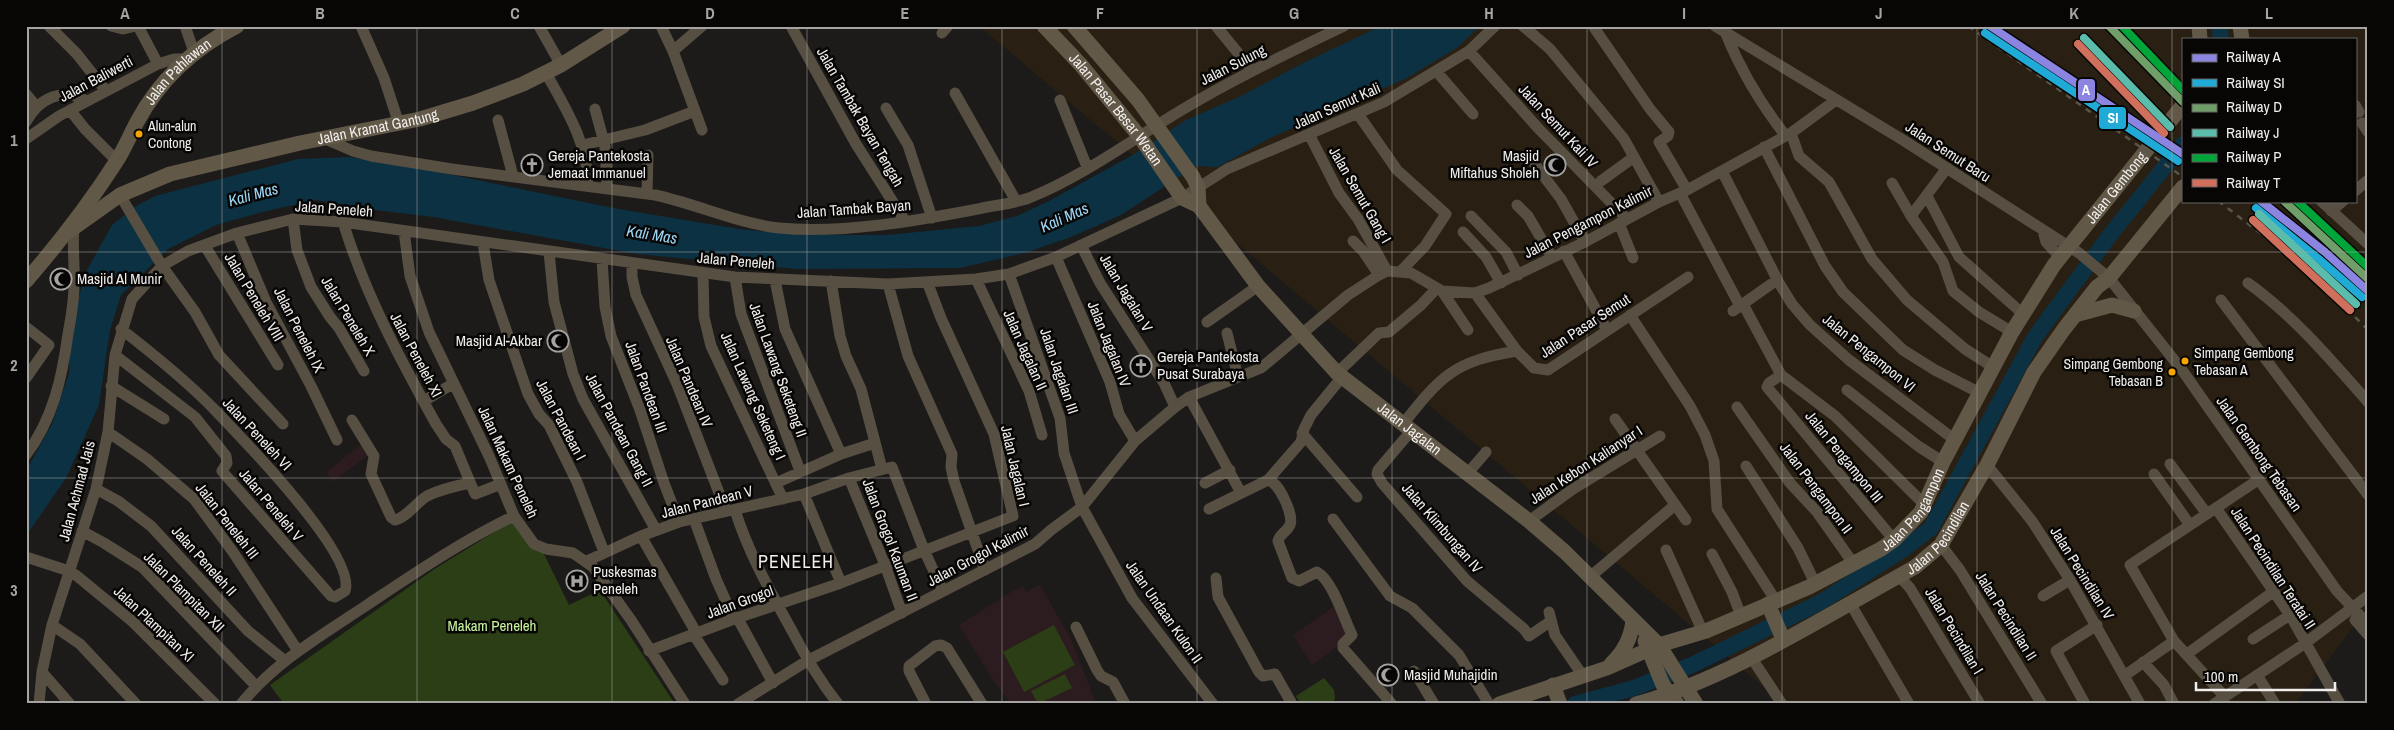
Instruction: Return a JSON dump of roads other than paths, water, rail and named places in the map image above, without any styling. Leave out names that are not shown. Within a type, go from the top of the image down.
[{"type":"main road","name":"Jalan Pahlawan","points":[[71,230],[117,161],[152,97],[189,56],[237,26]]},
{"type":"main road","name":"Jalan Kramat Gantung","points":[[71,230],[170,174],[323,138],[399,124],[473,103],[562,65],[623,26]]},
{"type":"main road","name":"Jalan Pasar Besar Wetan","points":[[1044,26],[1081,65],[1143,141],[1178,192]]},
{"type":"main road","name":"Jalan Pasar Besar Wetan","points":[[1074,26],[1122,81],[1196,182]]},
{"type":"main road","points":[[1105,96],[1118,93],[1122,81]]},
{"type":"main road","name":"Jalan Gembong","points":[[2069,252],[2182,106]]},
{"type":"main road","points":[[1196,182],[1199,206]]},
{"type":"main road","points":[[2109,278],[2182,188]]},
{"type":"main road","name":"Jalan Jagalan","points":[[1178,192],[1199,206],[1258,286],[1300,334],[1340,375],[1529,521],[1591,576],[1638,625],[1653,647]]},
{"type":"main road","points":[[26,281],[71,230]]},
{"type":"main road","name":"Jalan Pengampon","points":[[1498,704],[1556,693],[1583,676],[1607,668],[1653,647],[1703,632],[1772,606],[1894,540],[1920,512],[1943,462],[2012,332],[2069,252]]},
{"type":"main road","name":"Jalan Pecindilan","points":[[1636,704],[1669,694],[1682,682],[1751,657],[1782,635],[1850,603],[1900,576],[1924,560],[1941,545],[1987,465],[2034,372],[2075,315],[2098,287],[2109,278]]},
{"type":"main road","points":[[2075,315],[2112,305],[2134,311]]},
{"type":"main road","points":[[1772,606],[1782,635]]},
{"type":"main road","points":[[1607,668],[1624,649],[1638,625]]},
{"type":"main road","points":[[1653,647],[1669,659],[1696,704]]},
{"type":"main road","points":[[1653,647],[1654,667],[1669,694]]},
{"type":"street","points":[[50,26],[77,54],[106,91]]},
{"type":"street","points":[[111,26],[122,29],[137,26],[158,64]]},
{"type":"street","points":[[185,26],[189,56]]},
{"type":"street","points":[[361,26],[384,78],[399,124]]},
{"type":"street","points":[[539,26],[562,65]]},
{"type":"street","points":[[661,26],[673,51],[702,130]]},
{"type":"street","points":[[673,51],[702,26]]},
{"type":"street","name":"Jalan Tambak Bayan Tengah","points":[[791,26],[856,144],[904,221]]},
{"type":"street","points":[[1216,26],[1252,70]]},
{"type":"street","name":"Jalan Semut Kali","points":[[1178,192],[1196,182],[1384,102],[1437,72],[1469,51],[1495,26]]},
{"type":"street","points":[[1523,26],[1550,49],[1624,139],[1660,202]]},
{"type":"street","points":[[1593,26],[1669,134],[1659,142],[1739,307],[1781,376],[1835,416],[1924,504]]},
{"type":"street","name":"Jalan Semut Baru","points":[[1715,26],[1946,168],[2043,231],[2069,252],[2096,267],[2109,278]]},
{"type":"street","name":"Jalan Sulung","points":[[1143,141],[1252,70],[1339,27]]},
{"type":"street","points":[[1726,34],[1738,64],[1758,98],[1788,134],[1800,156],[1829,182],[1872,258],[1902,295],[1965,349],[1993,367]]},
{"type":"street","name":"Jalan Semut Kali IV","points":[[1469,51],[1623,221]]},
{"type":"street","name":"Jalan Baliwerti","points":[[26,139],[70,110],[158,64],[174,58],[189,56]]},
{"type":"street","points":[[1437,72],[1473,114]]},
{"type":"street","points":[[546,73],[583,145],[588,172],[588,185]]},
{"type":"street","points":[[26,122],[36,106],[56,96],[67,93],[87,101]]},
{"type":"street","points":[[955,93],[1016,201]]},
{"type":"street","points":[[26,94],[36,106]]},
{"type":"street","points":[[1060,100],[1087,167]]},
{"type":"street","points":[[1788,134],[1836,100]]},
{"type":"street","points":[[886,108],[908,145],[932,218]]},
{"type":"street","points":[[595,109],[604,141],[607,187]]},
{"type":"street","points":[[70,110],[85,129],[117,161]]},
{"type":"street","points":[[583,145],[646,130],[695,111]]},
{"type":"street","points":[[1358,114],[1397,170],[1445,212],[1445,219],[1425,246],[1401,271]]},
{"type":"street","points":[[498,120],[513,176]]},
{"type":"street","name":"Jalan Semut Gang I","points":[[1309,134],[1339,193],[1358,219],[1383,273]]},
{"type":"street","name":"Jalan Pengampon Kalimir","points":[[1439,290],[1474,293],[1501,283],[1660,202],[1684,192],[1788,134]]},
{"type":"street","name":"Jalan Tambak Bayan","points":[[323,138],[353,151],[371,156],[647,193],[680,200],[732,218],[779,228],[826,229],[932,218],[1016,201],[1045,190],[1087,167],[1143,141]]},
{"type":"street","points":[[1764,147],[1825,266],[1843,292],[1903,350],[1935,370],[1980,393]]},
{"type":"street","points":[[647,193],[648,155]]},
{"type":"street","points":[[1602,181],[1634,157]]},
{"type":"street","points":[[1530,158],[1561,198],[1584,242]]},
{"type":"street","points":[[1911,216],[1946,168]]},
{"type":"street","name":"Jalan Pengampon VI","points":[[1722,171],[1777,280],[1792,304],[1810,325],[1849,360],[1955,440]]},
{"type":"street","points":[[1892,183],[1911,216],[1943,262],[1953,291],[1979,312],[2012,332]]},
{"type":"street","name":"Jalan Peneleh","points":[[160,263],[237,233],[293,219],[343,222],[703,274],[775,280],[928,284],[1009,274],[1056,257],[1081,246],[1178,192]]},
{"type":"street","points":[[1927,196],[1959,258],[2023,314]]},
{"type":"street","points":[[123,201],[160,263],[195,312],[220,354],[283,424]]},
{"type":"street","points":[[2322,202],[2368,244]]},
{"type":"street","points":[[2331,211],[2342,202]]},
{"type":"street","points":[[1518,205],[1528,216],[1552,257]]},
{"type":"street","points":[[1471,216],[1506,252],[1518,275]]},
{"type":"street","name":"Jalan Peneleh X","points":[[293,219],[297,250],[311,287],[339,328],[364,371]]},
{"type":"street","points":[[1623,221],[1633,258]]},
{"type":"street","name":"Jalan Peneleh XI","points":[[343,222],[354,260],[370,298],[424,401],[446,439],[455,446],[475,494],[501,484]]},
{"type":"street","points":[[26,456],[40,437],[55,402],[61,377],[74,284],[71,230]]},
{"type":"street","name":"Jalan Makam Peneleh","points":[[404,231],[410,276],[429,332],[501,484],[514,516],[534,544],[546,549],[573,552],[587,561],[631,620],[685,704]]},
{"type":"street","points":[[1462,232],[1486,257],[1501,283]]},
{"type":"street","name":"Jalan Peneleh IX","points":[[237,233],[266,302],[311,386],[337,440]]},
{"type":"street","points":[[1353,242],[1383,273]]},
{"type":"street","name":"Jalan Pandean I","points":[[483,243],[489,280],[528,394],[539,414],[549,426],[577,482],[604,552]]},
{"type":"street","name":"Jalan Peneleh VIII","points":[[205,246],[278,365]]},
{"type":"street","name":"Jalan Jagalan V","points":[[1081,246],[1100,283],[1164,383],[1175,407]]},
{"type":"street","points":[[1564,251],[1607,330]]},
{"type":"street","name":"Jalan Pandean Gang II","points":[[550,252],[554,302],[573,374],[583,399],[656,530]]},
{"type":"street","name":"Jalan Jagalan IV","points":[[1056,257],[1110,382],[1119,414],[1135,441]]},
{"type":"street","name":"Jalan Pandean III","points":[[602,258],[605,307],[611,336],[680,522]]},
{"type":"street","name":"Jalan Achmad Jais","points":[[39,704],[42,672],[52,625],[96,489],[108,432],[111,386],[121,329],[132,299],[160,263]]},
{"type":"street","name":"Jalan Pandean IV","points":[[632,263],[632,277],[636,295],[677,384],[731,511],[807,661],[838,704]]},
{"type":"street","points":[[1300,334],[1348,295],[1383,273],[1401,271],[1411,273],[1439,290],[1468,330]]},
{"type":"street","name":"Jalan Lawang Seketeng I","points":[[703,274],[704,317],[710,346],[783,499]]},
{"type":"street","name":"Jalan Jagalan III","points":[[1009,274],[1060,418],[1064,432],[1062,443],[1064,453],[1082,507]]},
{"type":"street","name":"Jalan Pasar Semut","points":[[1408,427],[1428,392],[1446,374],[1465,364],[1517,351],[1534,368],[1548,370],[1688,276]]},
{"type":"street","name":"Jalan Lawang Seketeng II","points":[[735,277],[741,314],[800,471]]},
{"type":"street","name":"Jalan Gembong Tebasan","points":[[2109,278],[2182,370],[2368,635]]},
{"type":"street","name":"Jalan Jagalan II","points":[[976,279],[1028,391],[1042,435]]},
{"type":"street","points":[[775,280],[785,329],[842,454]]},
{"type":"street","points":[[1739,307],[1777,280]]},
{"type":"street","points":[[831,282],[840,336],[846,356],[861,389],[882,469],[894,468],[924,550],[943,590]]},
{"type":"street","points":[[2248,283],[2305,333],[2368,402]]},
{"type":"street","points":[[888,284],[908,356],[952,454],[950,467],[985,570]]},
{"type":"street","name":"Jalan Jagalan I","points":[[841,583],[924,550],[970,529],[1006,519],[1013,514],[994,434],[974,386],[941,318],[928,284]]},
{"type":"street","points":[[1206,322],[1258,286]]},
{"type":"street","points":[[1209,509],[1268,480],[1301,442],[1302,433],[1312,415],[1340,375],[1379,333],[1390,332],[1439,290]]},
{"type":"street","points":[[1474,293],[1517,351]]},
{"type":"street","points":[[2221,300],[2368,495]]},
{"type":"street","points":[[1630,315],[1694,413],[1714,461],[1717,509],[1772,606]]},
{"type":"street","points":[[26,327],[49,345],[26,378]]},
{"type":"street","name":"Jalan Peneleh VI","points":[[121,329],[161,361],[210,406],[289,490],[328,541],[347,581]]},
{"type":"street","points":[[1227,333],[1238,377]]},
{"type":"street","name":"Jalan Grogol Kalimir","points":[[738,704],[807,661],[1036,544],[1051,530],[1082,507],[1135,441],[1175,407],[1189,398],[1261,368],[1277,357],[1300,334]]},
{"type":"street","name":"Jalan Peneleh V","points":[[115,355],[195,417],[226,456],[227,462],[222,471],[331,596],[335,597],[345,591],[347,581]]},
{"type":"street","name":"Jalan Pengampon III","points":[[1781,376],[1767,384],[1772,393],[1894,540]]},
{"type":"street","points":[[424,401],[454,383]]},
{"type":"street","points":[[111,386],[164,419]]},
{"type":"street","points":[[1847,390],[1918,446],[1943,462]]},
{"type":"street","points":[[1189,398],[1230,470],[1240,493]]},
{"type":"street","name":"Jalan Pengampon II","points":[[1737,407],[1790,483],[1817,512],[1853,563]]},
{"type":"street","points":[[1615,418],[1686,520]]},
{"type":"street","points":[[352,420],[374,456],[371,474],[391,517],[395,520],[401,519],[409,509],[427,496],[450,487],[470,483]]},
{"type":"street","name":"Jalan Klimbungan IV","points":[[1408,427],[1378,470],[1379,478],[1467,581],[1524,629],[1529,636],[1550,617],[1555,635],[1583,676]]},
{"type":"street","name":"Jalan Peneleh III","points":[[108,432],[147,459],[194,499],[233,552],[298,651]]},
{"type":"street","points":[[1302,433],[1357,497]]},
{"type":"street","name":"Jalan Kebon Kalianyar I","points":[[1529,521],[1549,505],[1660,436]]},
{"type":"street","points":[[776,483],[842,454],[875,443]]},
{"type":"street","points":[[1468,473],[1486,452]]},
{"type":"street","name":"Jalan Pecindilan Teratai II","points":[[2170,464],[2211,511],[2290,615],[2304,644],[2340,704]]},
{"type":"street","name":"Jalan Pecindilan IV","points":[[1987,465],[2032,521],[2070,580],[2140,704]]},
{"type":"street","points":[[1746,466],[1798,548],[1815,584]]},
{"type":"street","name":"Jalan Pandean V","points":[[587,561],[641,536],[680,522],[807,493],[882,469]]},
{"type":"street","points":[[1205,483],[1230,470]]},
{"type":"street","points":[[2154,474],[2190,525]]},
{"type":"street","name":"Jalan Grogol Kauman II","points":[[849,478],[885,565],[902,613]]},
{"type":"street","points":[[1268,480],[1275,483],[1288,507],[1290,517],[1288,528],[1279,536],[1278,541],[1292,578],[1299,581],[1317,572],[1321,574],[1338,603],[1352,635],[1343,644],[1343,648],[1392,704]]},
{"type":"street","points":[[2225,697],[2174,641],[2130,565],[2258,480]]},
{"type":"street","name":"Jalan Peneleh II","points":[[96,489],[118,501],[151,526],[248,631],[284,660]]},
{"type":"street","points":[[807,493],[841,583]]},
{"type":"street","points":[[1591,576],[1675,506]]},
{"type":"street","name":"Jalan Undaan Kulon II","points":[[1082,507],[1132,598],[1213,704]]},
{"type":"street","points":[[241,704],[256,686],[284,660],[464,541],[514,516]]},
{"type":"street","points":[[694,519],[716,579],[736,619],[773,683]]},
{"type":"street","points":[[1333,519],[1390,596],[1412,608],[1459,655],[1489,704]]},
{"type":"street","name":"Jalan Plampitan XII","points":[[82,531],[142,567],[256,686]]},
{"type":"street","points":[[641,536],[723,680]]},
{"type":"street","name":"Jalan Pecindilan II","points":[[1941,545],[1960,570],[2042,704]]},
{"type":"street","points":[[1666,550],[1703,632]]},
{"type":"street","points":[[1712,554],[1742,616]]},
{"type":"street","points":[[26,557],[69,571]]},
{"type":"street","name":"Jalan Plampitan XI","points":[[69,571],[133,622],[215,704]]},
{"type":"street","name":"Jalan Pecindilan I","points":[[1900,576],[1910,588],[1980,704]]},
{"type":"street","points":[[1216,578],[1218,597],[1259,672],[1263,676],[1275,674],[1292,704]]},
{"type":"street","points":[[2043,596],[2070,580]]},
{"type":"street","name":"Jalan Grogol","points":[[650,652],[777,604],[841,583]]},
{"type":"street","points":[[2187,654],[2273,592]]},
{"type":"street","points":[[2214,704],[2304,644],[2348,606],[2368,596]]},
{"type":"street","points":[[1850,603],[1909,704]]},
{"type":"street","name":"Jalan Gembong Tebasan","points":[[2348,606],[2368,624]]},
{"type":"street","points":[[2253,640],[2290,615]]},
{"type":"street","points":[[52,625],[80,644],[136,704]]},
{"type":"street","points":[[2085,704],[2056,652],[2097,625]]},
{"type":"street","points":[[1076,628],[1101,676],[1112,682],[1125,704]]},
{"type":"street","points":[[2124,676],[2174,641]]},
{"type":"street","points":[[926,704],[909,671],[910,666],[935,646],[941,645],[947,648],[982,704]]},
{"type":"street","points":[[1751,657],[1782,704]]},
{"type":"street","points":[[2143,662],[2164,685],[2174,704]]},
{"type":"street","points":[[1414,670],[1434,704]]},
{"type":"street","points":[[42,672],[70,704]]},
{"type":"street","points":[[2257,675],[2275,704]]},
{"type":"water","name":"Kali Mas","points":[[1381,26],[1480,26],[1458,47],[1407,78],[1270,138],[1218,167],[1196,166],[1121,215],[1071,237],[1025,253],[960,268],[796,269],[637,254],[433,217],[367,209],[316,200],[216,225],[168,249],[121,295],[110,330],[99,405],[66,478],[26,536],[26,471],[52,424],[69,373],[70,328],[86,272],[112,225],[136,206],[155,196],[298,159],[349,157],[394,163],[613,208],[739,229],[802,235],[886,235],[979,226],[1017,216],[1049,201],[1131,156],[1186,120],[1241,96],[1305,62]]},
{"type":"waterway","points":[[2219,26],[2221,38]]},
{"type":"waterway","points":[[1575,704],[1634,688],[1692,665],[1821,602],[1904,549],[1931,528],[2035,337],[2110,235],[2182,145]]},
{"type":"railway","points":[[1968,26],[2182,176]]},
{"type":"railway","points":[[2219,202],[2296,262],[2368,330]]},
{"type":"rail line","name":"A","points":[[1990,26],[2182,153]]},
{"type":"rail line","name":"D","points":[[2109,26],[2182,101]]},
{"type":"rail line","name":"P","points":[[2122,26],[2182,89]]},
{"type":"rail line","name":"SI","points":[[1985,33],[2178,161]]},
{"type":"rail line","name":"J","points":[[2084,38],[2170,127]]},
{"type":"rail line","name":"T","points":[[2078,44],[2164,133]]},
{"type":"rail line","name":"A","points":[[2262,202],[2325,252],[2368,291]]},
{"type":"rail line","name":"D","points":[[2285,202],[2368,279]]},
{"type":"rail line","name":"P","points":[[2298,202],[2368,267]]},
{"type":"rail line","name":"SI","points":[[2256,208],[2362,297]]},
{"type":"rail line","name":"J","points":[[2259,214],[2356,304]]},
{"type":"rail line","name":"T","points":[[2253,220],[2350,310]]},
{"type":"place","name":"Alun-alun Contong","points":[[139,134]]},
{"type":"place","name":"Gereja Pantekosta Jemaat Immanuel","points":[[532,165]]},
{"type":"place","name":"Masjid Miftahus Sholeh","points":[[1555,165]]},
{"type":"place","name":"Masjid Al Munir","points":[[61,279]]},
{"type":"place","name":"Masjid Al-Akbar","points":[[558,341]]},
{"type":"place","name":"Simpang Gembong Tebasan A","points":[[2185,361]]},
{"type":"place","name":"Gereja Pantekosta Pusat Surabaya","points":[[1141,366]]},
{"type":"place","name":"Simpang Gembong Tebasan B","points":[[2172,372]]},
{"type":"place","name":"Puskesmas Peneleh","points":[[577,581]]},
{"type":"place","name":"Masjid Muhajidin","points":[[1388,675]]},
{"type":"district","name":"PENELEH","points":[[796,562]]},
{"type":"park label","name":"Makam Peneleh","points":[[492,626]]}]
